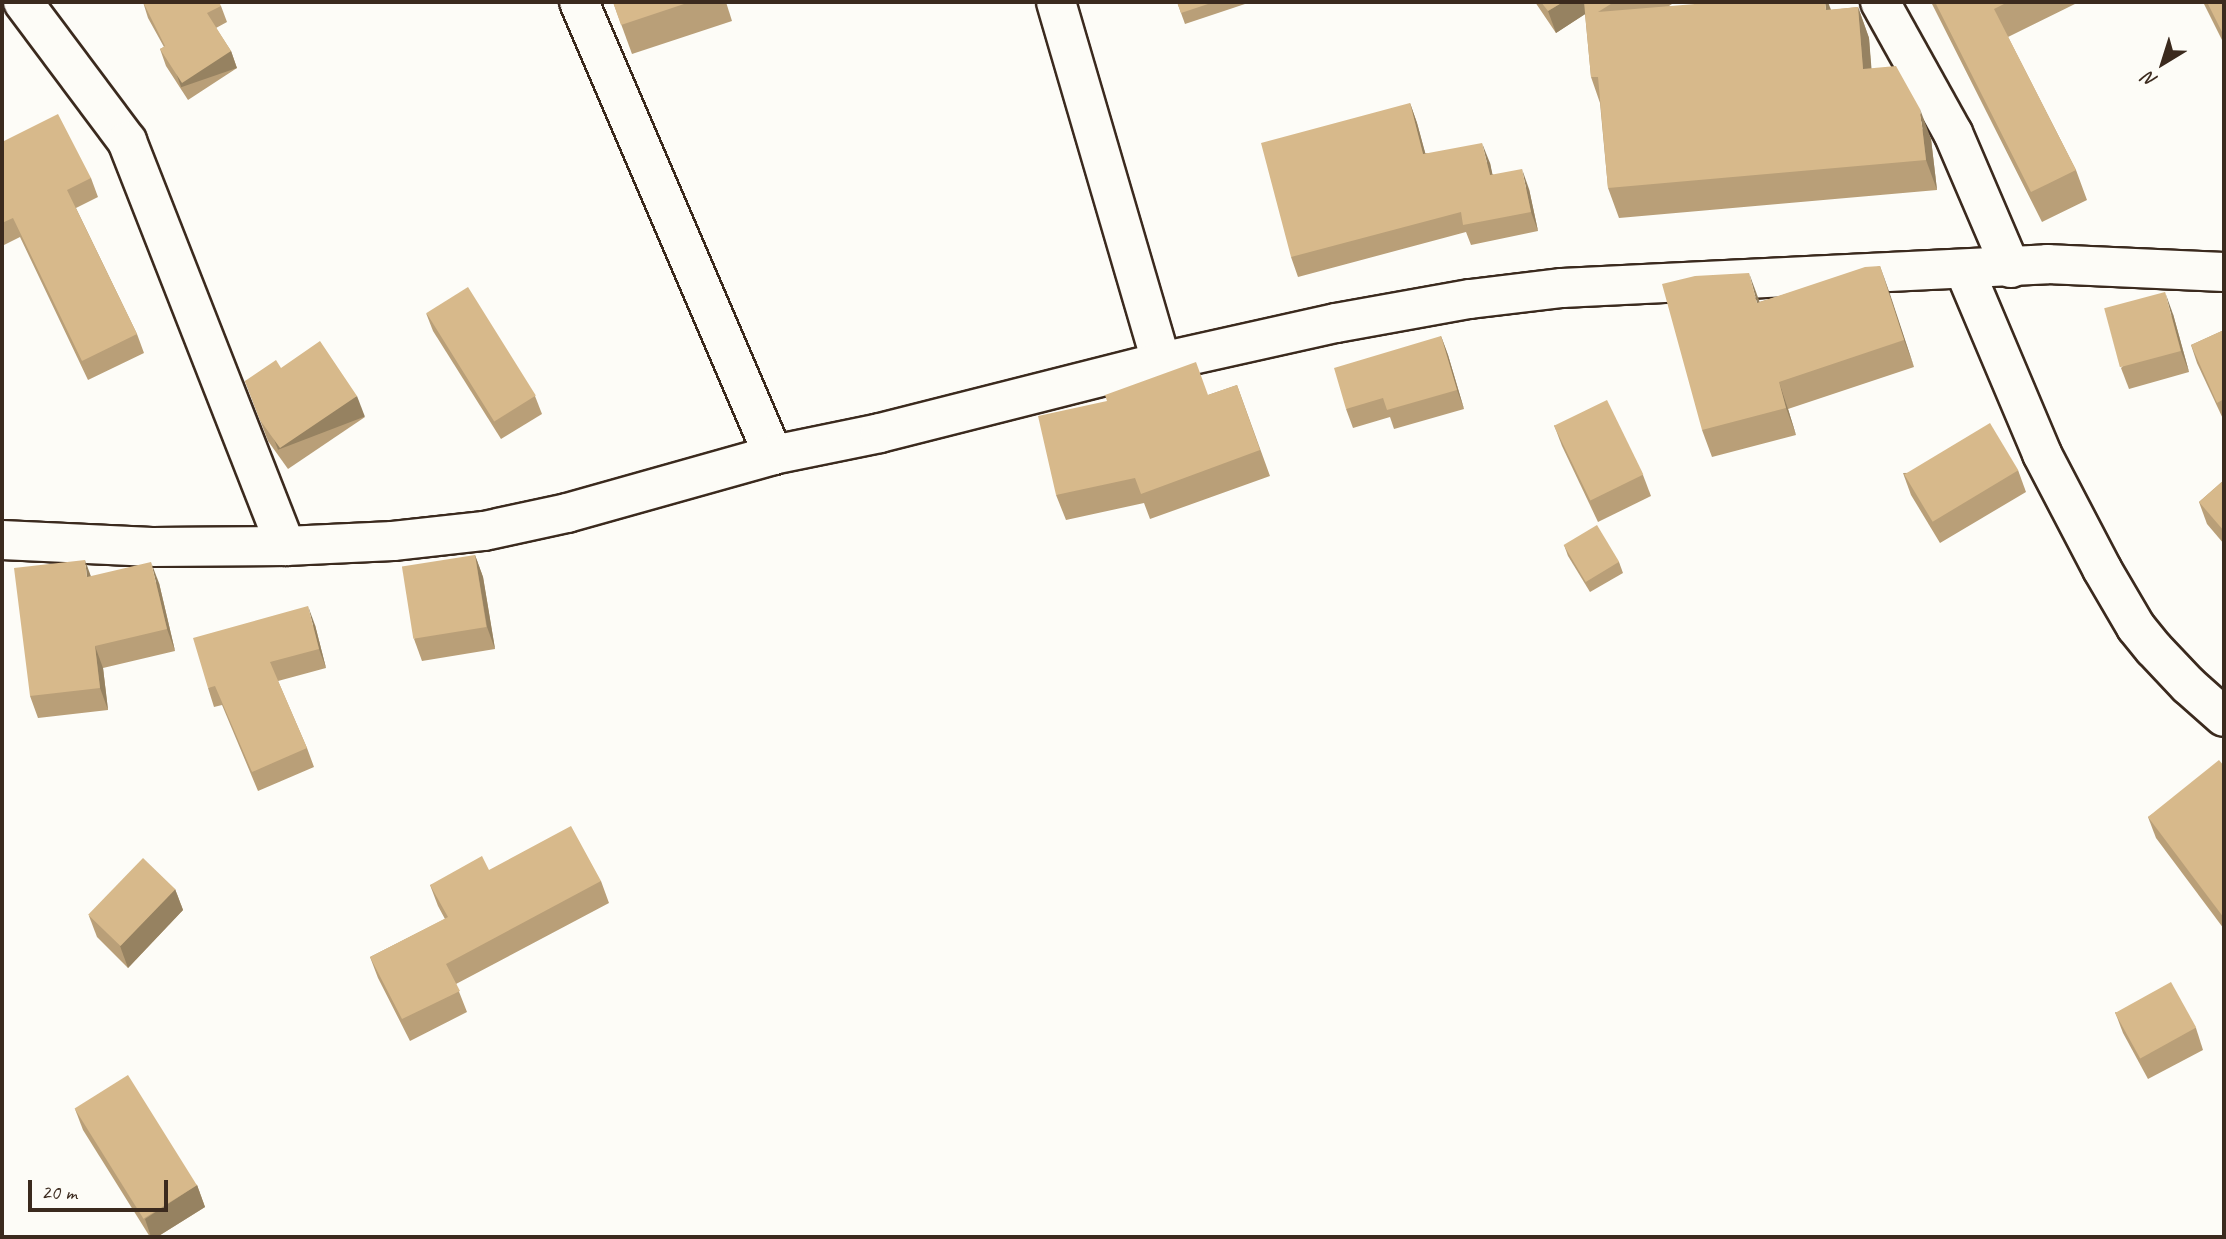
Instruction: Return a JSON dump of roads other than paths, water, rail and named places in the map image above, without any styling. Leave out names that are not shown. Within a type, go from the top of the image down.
[{"type":"street","points":[[23,2],[127,141],[286,546]]},
{"type":"street","points":[[579,2],[773,455]]},
{"type":"street","points":[[1056,2],[1161,362]]},
{"type":"street","points":[[1880,2],[1953,133],[2011,268]]},
{"type":"street","points":[[2,540],[152,547],[286,546],[419,539],[484,530],[567,513],[773,455],[880,433],[1161,362],[1404,309],[1562,288],[2011,268],[2047,264],[2224,272]]},
{"type":"street","points":[[1964,269],[2042,454],[2102,569],[2148,642],[2188,685],[2224,717]]}]
